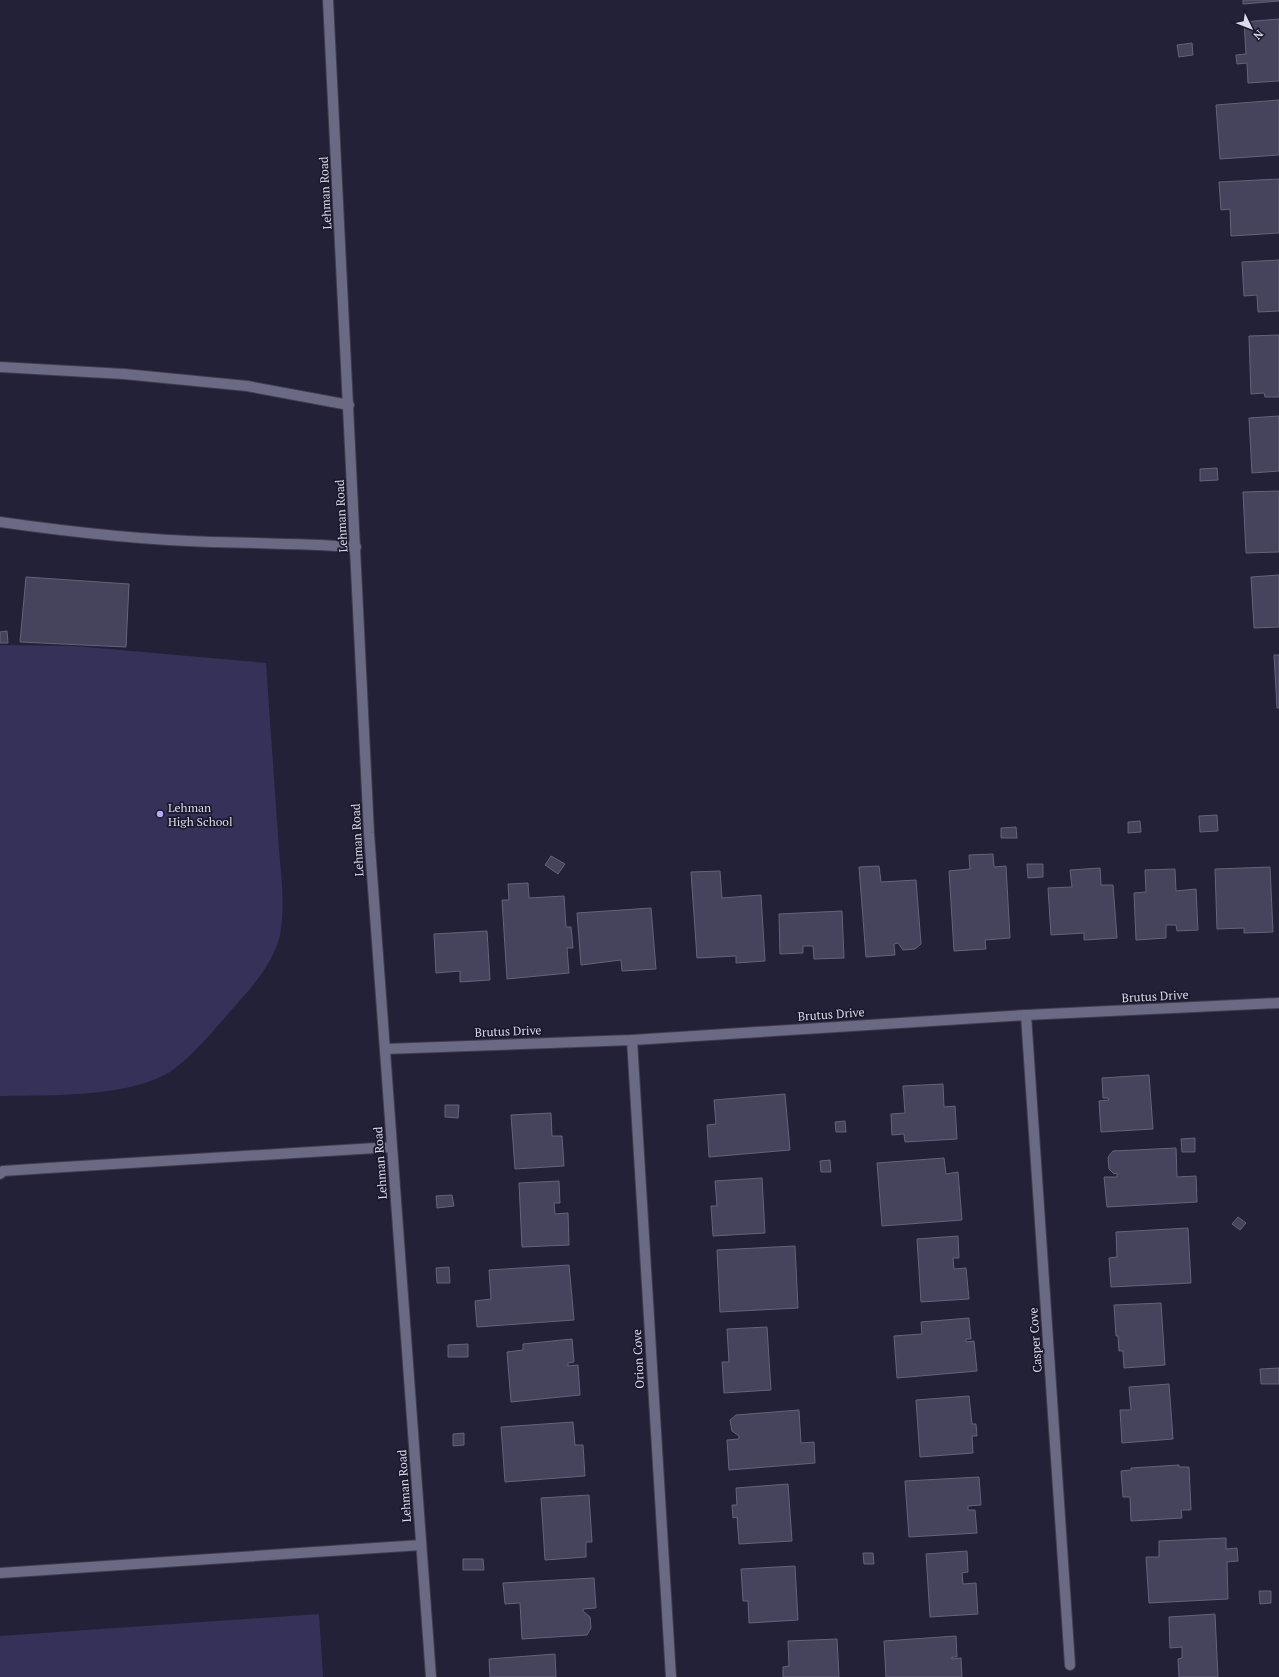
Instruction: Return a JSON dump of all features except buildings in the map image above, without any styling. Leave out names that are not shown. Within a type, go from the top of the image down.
[{"type":"street","name":"Lehman Road","points":[[328,0],[369,832],[431,1677]]},
{"type":"street","points":[[0,367],[124,374],[247,386],[349,405]]},
{"type":"street","points":[[0,522],[94,534],[210,542],[276,542],[356,547]]},
{"type":"street","name":"Brutus Drive","points":[[385,1049],[632,1040],[1026,1015],[1279,1003]]},
{"type":"street","name":"Casper Cove","points":[[1026,1015],[1070,1665]]},
{"type":"street","name":"Orion Cove","points":[[632,1040],[671,1677]]},
{"type":"street","points":[[0,1174],[3,1171],[392,1147]]},
{"type":"street","points":[[0,1573],[421,1546]]},
{"type":"shaded area","points":[[0,645],[75,646],[266,663],[283,898],[282,923],[277,945],[268,964],[256,982],[198,1047],[174,1069],[157,1078],[137,1085],[114,1090],[66,1095],[0,1096]]},
{"type":"shaded area","points":[[319,1614],[323,1677],[0,1677],[0,1636]]},
{"type":"place","name":"Lehman High School","points":[[160,814]]}]
